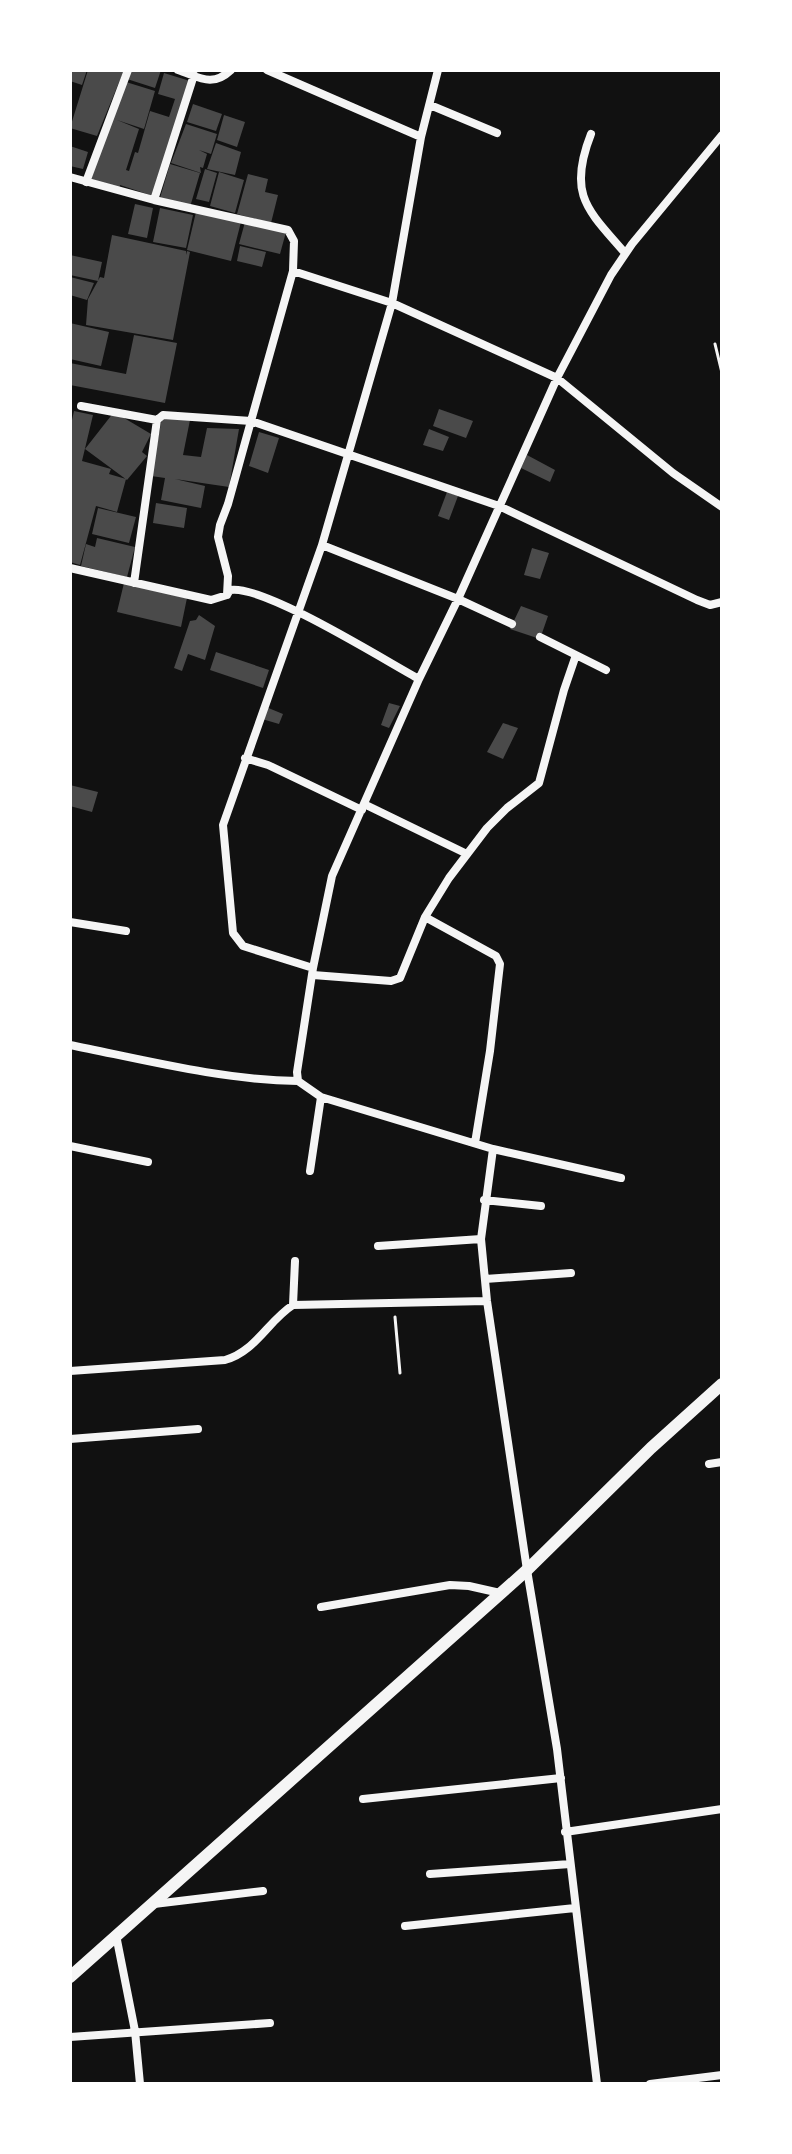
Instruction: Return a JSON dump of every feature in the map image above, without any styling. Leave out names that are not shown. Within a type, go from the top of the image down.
[{"type":"main road","points":[[70,1977],[527,1570],[651,1448],[722,1384]]},
{"type":"street","points":[[86,182],[128,70]]},
{"type":"street","points":[[178,70],[208,80],[218,80],[231,70]]},
{"type":"street","points":[[267,70],[421,137]]},
{"type":"street","points":[[438,70],[421,137],[392,303],[300,613],[223,825],[233,933],[243,946],[313,972],[391,981],[400,978],[425,917],[467,854],[507,808],[532,792],[539,783],[576,655]]},
{"type":"street","points":[[154,200],[194,75]]},
{"type":"street","points":[[430,105],[497,133]]},
{"type":"street","points":[[591,134],[582,167],[586,208],[625,253]]},
{"type":"street","points":[[298,1081],[313,972],[332,876],[419,679],[557,378],[625,253],[722,135]]},
{"type":"street","points":[[70,177],[154,200],[288,230],[294,241],[293,271],[220,525],[218,537],[228,576],[227,595]]},
{"type":"street","points":[[293,271],[392,303],[557,378],[673,473],[722,507]]},
{"type":"street","points":[[81,406],[157,420]]},
{"type":"street","points":[[134,583],[157,420],[163,415],[251,421],[348,453],[499,506],[697,600],[710,605],[722,602]]},
{"type":"street","points":[[322,545],[512,624]]},
{"type":"street","points":[[70,568],[211,600],[239,589],[300,613],[419,679]]},
{"type":"street","points":[[540,637],[606,670]]},
{"type":"street","points":[[245,758],[268,765],[467,854]]},
{"type":"street","points":[[425,917],[496,956],[500,964],[475,1143]]},
{"type":"street","points":[[70,922],[126,931]]},
{"type":"street","points":[[70,1045],[218,1073],[298,1081],[321,1097],[493,1149],[621,1178]]},
{"type":"street","points":[[310,1171],[321,1097]]},
{"type":"street","points":[[70,1146],[148,1162]]},
{"type":"street","points":[[493,1149],[481,1239],[487,1301],[561,1778],[597,2084]]},
{"type":"street","points":[[484,1200],[541,1206]]},
{"type":"street","points":[[378,1246],[481,1239]]},
{"type":"street","points":[[293,1305],[295,1261]]},
{"type":"street","points":[[485,1279],[571,1273]]},
{"type":"street","points":[[70,1371],[237,1357],[293,1305],[487,1301]]},
{"type":"street","points":[[70,1439],[198,1429]]},
{"type":"street","points":[[709,1464],[722,1462]]},
{"type":"street","points":[[321,1607],[450,1585],[500,1593]]},
{"type":"street","points":[[363,1799],[561,1778]]},
{"type":"street","points":[[565,1832],[722,1809]]},
{"type":"street","points":[[430,1874],[570,1864]]},
{"type":"street","points":[[153,1904],[263,1891]]},
{"type":"street","points":[[405,1926],[575,1908]]},
{"type":"street","points":[[116,1934],[135,2031],[140,2084]]},
{"type":"street","points":[[70,2037],[270,2023]]},
{"type":"street","points":[[650,2084],[722,2075]]},
{"type":"path","points":[[715,344],[722,373]]},
{"type":"path","points":[[394,1303],[400,1373]]},
{"type":"building","points":[[70,70],[87,70],[82,85],[70,81]]},
{"type":"building","points":[[88,70],[124,70],[97,136],[70,128]]},
{"type":"building","points":[[130,70],[161,70],[155,88],[127,79]]},
{"type":"building","points":[[164,73],[190,81],[153,196],[120,185],[119,190],[90,180],[126,82],[155,91],[144,129],[117,120],[139,129],[126,170],[129,171],[135,152],[138,153],[150,111],[169,117],[175,99],[158,94]]},
{"type":"building","points":[[193,104],[222,114],[216,131],[187,122]]},
{"type":"building","points":[[224,115],[245,122],[237,147],[217,140]]},
{"type":"building","points":[[186,124],[217,134],[211,154],[199,150],[207,154],[203,168],[200,167],[201,173],[171,163]]},
{"type":"building","points":[[216,143],[241,152],[235,175],[207,169]]},
{"type":"building","points":[[70,146],[88,152],[83,169],[70,166]]},
{"type":"building","points":[[170,164],[200,173],[190,207],[160,198]]},
{"type":"building","points":[[205,169],[217,173],[209,202],[196,199]]},
{"type":"building","points":[[219,172],[244,180],[235,213],[210,206]]},
{"type":"building","points":[[248,174],[268,179],[265,192],[278,195],[271,223],[237,214]]},
{"type":"building","points":[[135,204],[153,208],[147,238],[128,234]]},
{"type":"building","points":[[160,208],[193,215],[186,248],[153,242]]},
{"type":"building","points":[[196,212],[241,222],[231,261],[187,250]]},
{"type":"building","points":[[245,222],[286,232],[280,254],[239,244]]},
{"type":"building","points":[[112,235],[186,251],[186,255],[187,251],[190,252],[173,340],[86,325],[88,299],[100,277],[104,278]]},
{"type":"building","points":[[240,246],[266,252],[262,267],[237,261]]},
{"type":"building","points":[[70,255],[102,262],[98,281],[70,275]]},
{"type":"building","points":[[70,277],[94,283],[87,300],[70,295]]},
{"type":"building","points":[[70,323],[109,332],[101,366],[70,359]]},
{"type":"building","points":[[134,335],[177,343],[165,403],[70,385],[70,363],[126,374]]},
{"type":"building","points":[[439,409],[473,421],[466,438],[433,426]]},
{"type":"building","points":[[74,411],[93,415],[82,461],[111,469],[109,474],[126,479],[117,512],[96,506],[80,565],[70,562],[70,429]]},
{"type":"building","points":[[114,412],[151,434],[142,452],[147,456],[127,480],[85,449]]},
{"type":"building","points":[[162,418],[190,420],[183,455],[201,457],[207,428],[239,429],[229,487],[175,479],[205,486],[201,508],[161,500],[165,478],[151,476]]},
{"type":"building","points":[[429,429],[449,437],[443,451],[423,445]]},
{"type":"building","points":[[259,432],[279,438],[268,473],[249,466]]},
{"type":"building","points":[[527,455],[555,470],[550,482],[521,468]]},
{"type":"building","points":[[447,492],[458,496],[449,520],[438,516]]},
{"type":"building","points":[[156,503],[187,508],[184,528],[153,523]]},
{"type":"building","points":[[98,508],[136,517],[129,543],[92,534]]},
{"type":"building","points":[[97,538],[135,547],[127,577],[81,566],[86,544],[95,547]]},
{"type":"building","points":[[532,548],[549,553],[540,579],[524,575]]},
{"type":"building","points":[[124,583],[187,598],[181,627],[117,612]]},
{"type":"building","points":[[521,606],[548,616],[540,639],[510,629]]},
{"type":"building","points":[[199,615],[215,626],[205,660],[188,654],[182,671],[174,668],[190,621],[196,620]]},
{"type":"building","points":[[216,652],[269,670],[263,688],[210,670]]},
{"type":"building","points":[[389,703],[400,706],[389,728],[381,725]]},
{"type":"building","points":[[266,707],[283,714],[279,724],[262,719]]},
{"type":"building","points":[[503,723],[518,728],[503,759],[487,752]]},
{"type":"building","points":[[70,785],[98,792],[92,812],[70,806]]}]
